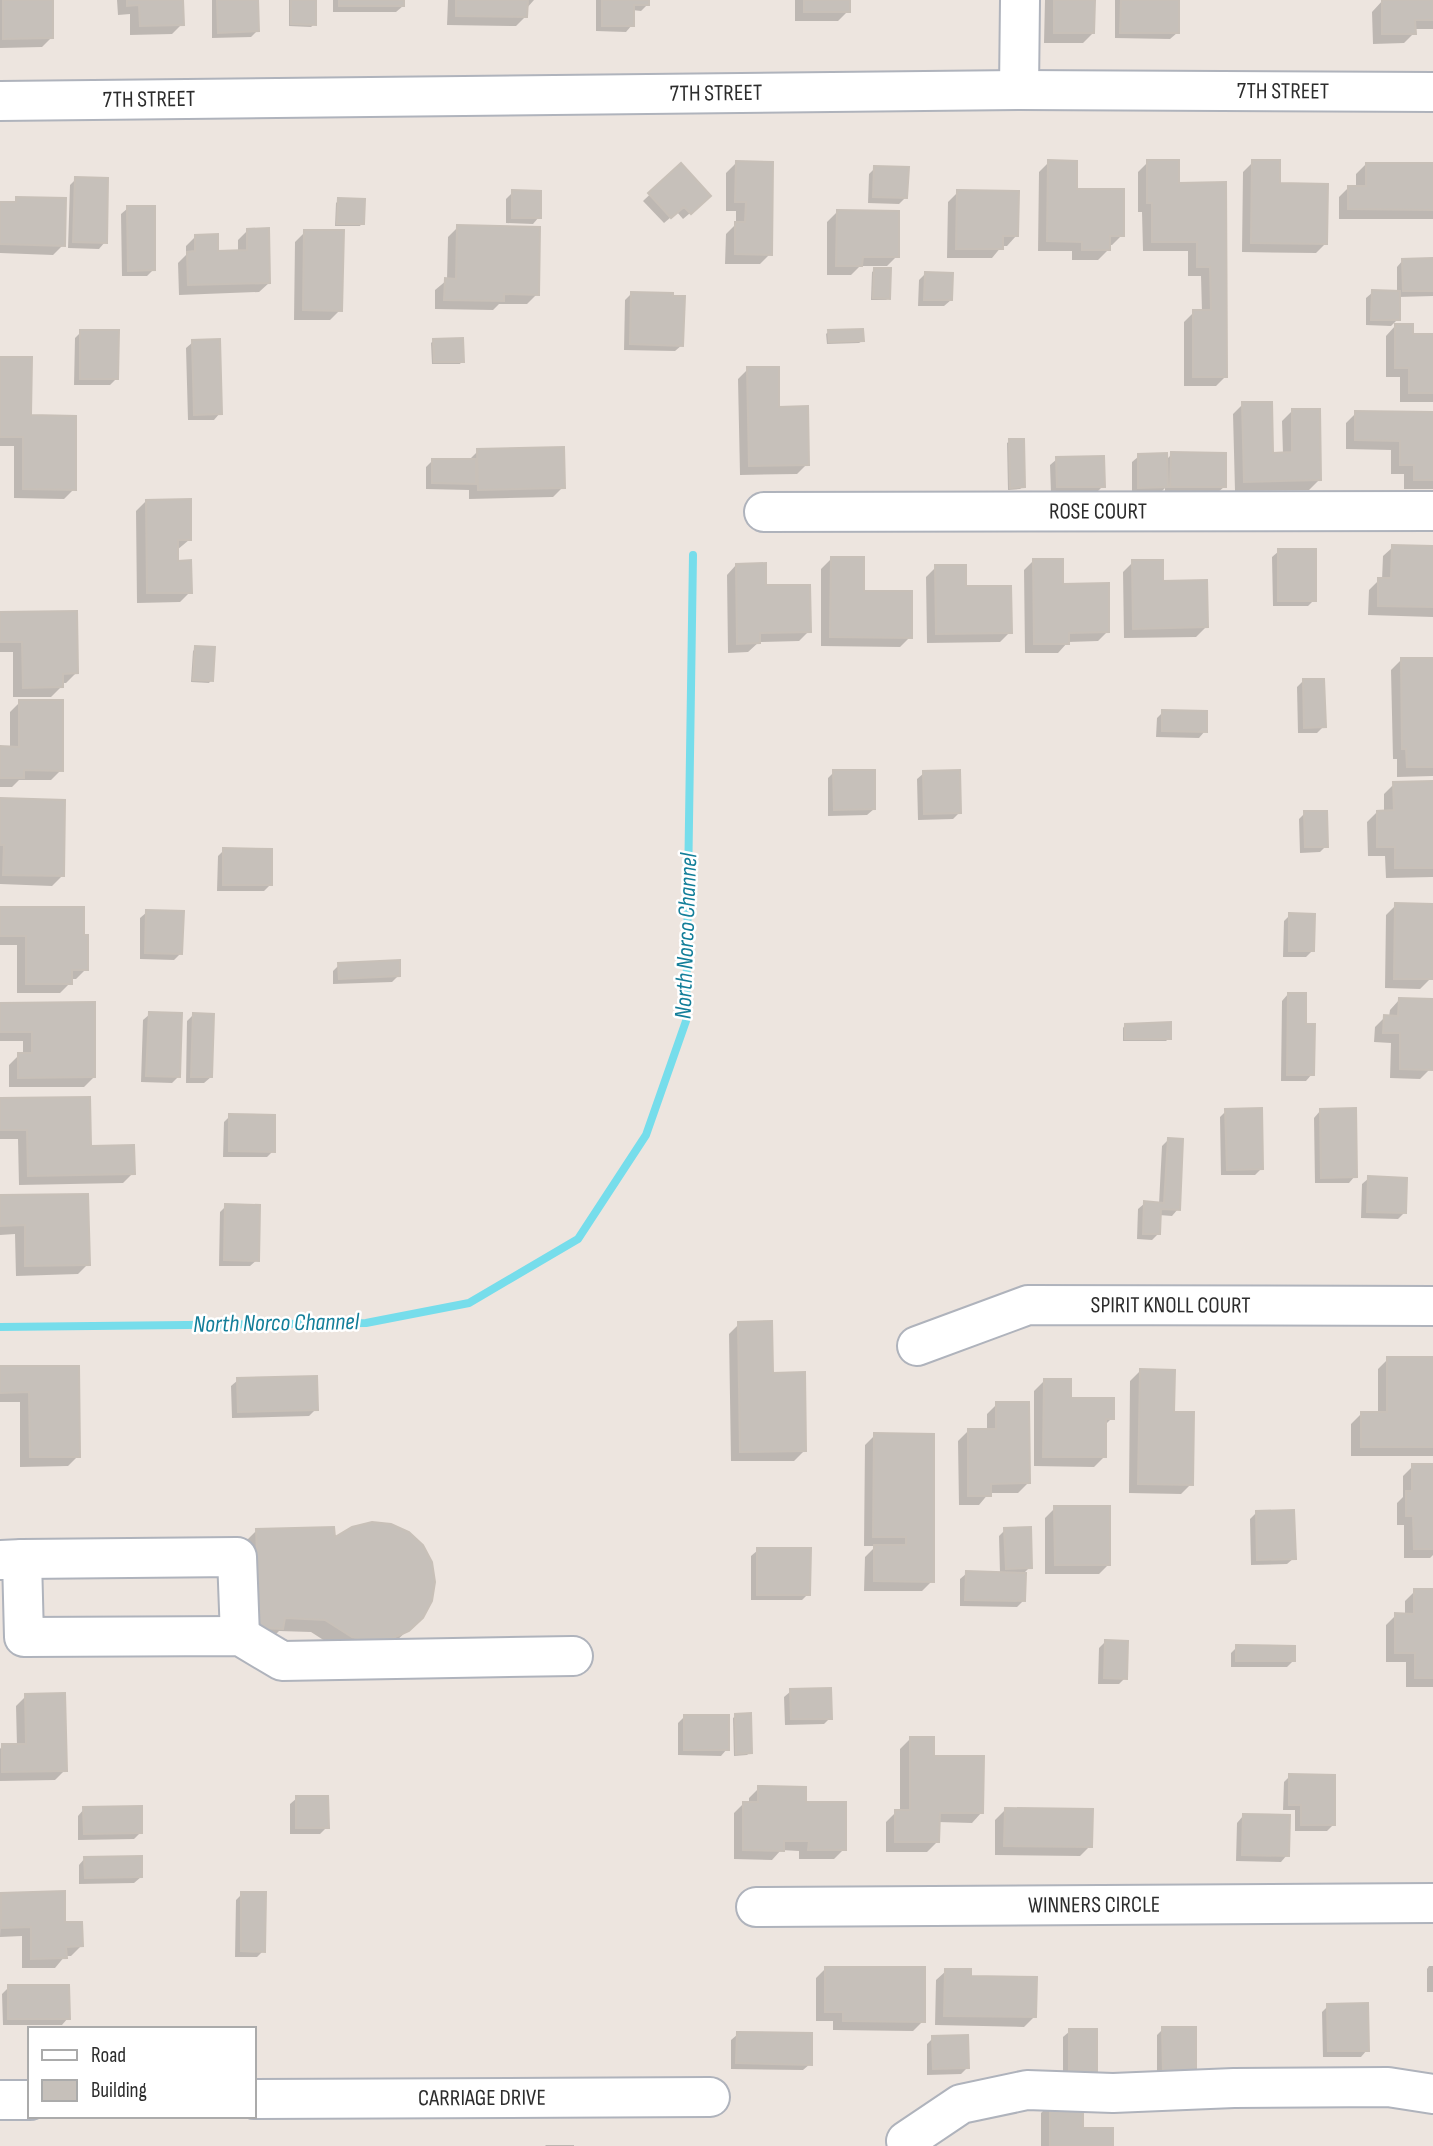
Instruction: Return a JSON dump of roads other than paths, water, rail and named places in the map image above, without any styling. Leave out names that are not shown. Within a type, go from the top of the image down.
[{"type":"street","points":[[1020,0],[1028,90]]},
{"type":"street","points":[[1028,90],[1037,0]]},
{"type":"street","name":"7TH STREET","points":[[0,101],[1028,90],[1433,92]]},
{"type":"street","name":"ROSE COURT","points":[[764,512],[1433,511]]},
{"type":"street","name":"SPIRIT KNOLL COURT","points":[[916,1346],[1028,1305],[1433,1306]]},
{"type":"street","points":[[240,1636],[237,1557],[11,1560],[24,1637],[240,1636],[282,1661],[573,1657]]},
{"type":"street","name":"WINNERS CIRCLE","points":[[756,1907],[1433,1903]]},
{"type":"street","points":[[906,2141],[961,2104],[1027,2090],[1113,2093],[1234,2088],[1388,2087],[1433,2094]]},
{"type":"street","name":"CARRIAGE DRIVE","points":[[256,2099],[710,2097]]},
{"type":"street","points":[[0,2100],[28,2100]]},
{"type":"waterway","name":"North Norco Channel","points":[[0,1327],[366,1323],[469,1303],[578,1239],[646,1135],[686,1021],[693,555]]}]
